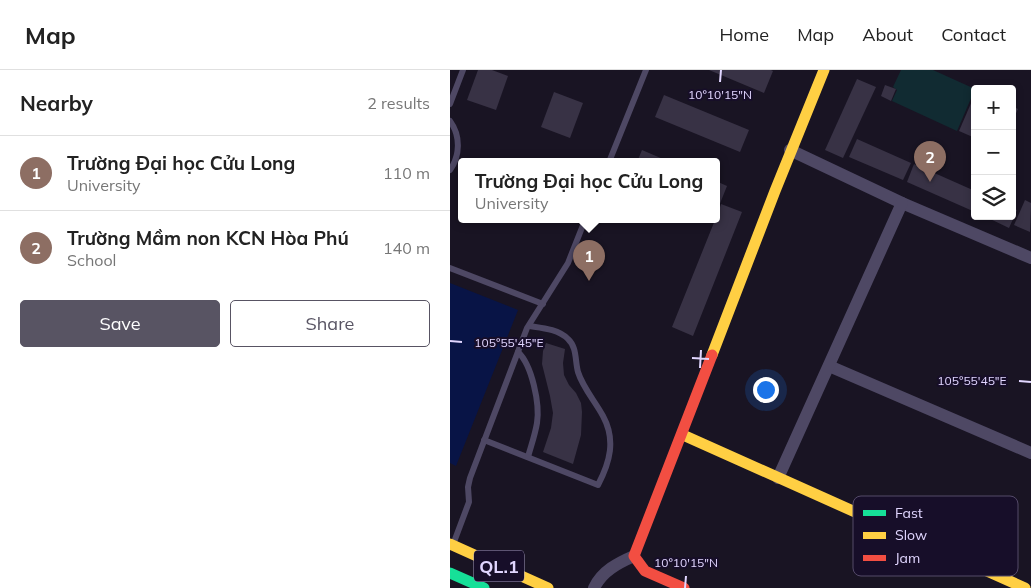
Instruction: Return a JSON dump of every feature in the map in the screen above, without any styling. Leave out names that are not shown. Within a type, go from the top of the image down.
[{"type":"main road","points":[[684,588],[645,571],[634,556],[683,435],[790,150],[824,70]]},
{"type":"main road","points":[[683,435],[853,512]]},
{"type":"main road","name":"QL.1","points":[[452,545],[548,588]]},
{"type":"main road","name":"QL.1","points":[[450,573],[484,588]]},
{"type":"main road","points":[[997,576],[1024,588]]},
{"type":"street","points":[[790,150],[902,203],[1031,258]]},
{"type":"street","points":[[778,478],[902,203]]},
{"type":"street","points":[[829,366],[1031,453]]},
{"type":"street","points":[[594,588],[605,572],[620,562],[634,556]]},
{"type":"lane","points":[[450,104],[463,70]]},
{"type":"lane","points":[[611,158],[646,70]]},
{"type":"lane","points":[[450,121],[458,136],[459,158]]},
{"type":"lane","points":[[452,545],[469,502],[468,487],[470,478],[518,352],[529,326],[568,263],[584,223]]},
{"type":"lane","points":[[450,268],[543,304]]},
{"type":"lane","points":[[484,440],[598,485],[607,468],[611,450],[609,429],[578,372],[573,344],[568,338],[555,331],[529,326]]},
{"type":"lane","points":[[518,352],[524,358],[528,368],[537,408],[534,439],[528,457]]},
{"type":"shaded area","points":[[901,70],[933,70],[971,87],[971,98],[957,131],[892,101],[897,90],[893,87]]},
{"type":"shaded area","points":[[450,283],[518,310],[456,466],[450,463]]},
{"type":"building","points":[[478,70],[492,70],[508,76],[496,110],[467,100]]},
{"type":"building","points":[[709,70],[771,70],[773,71],[764,93]]},
{"type":"building","points":[[857,79],[876,87],[843,158],[825,150]]},
{"type":"building","points":[[885,85],[896,89],[891,101],[881,96]]},
{"type":"building","points":[[554,92],[583,103],[570,138],[541,127]]},
{"type":"building","points":[[664,95],[749,130],[740,152],[655,117]]},
{"type":"building","points":[[971,103],[971,136],[959,131]]},
{"type":"building","points":[[857,139],[911,163],[903,180],[849,157]]},
{"type":"building","points":[[642,150],[661,158],[639,158]]},
{"type":"building","points":[[914,164],[971,189],[971,210],[907,182]]},
{"type":"building","points":[[720,183],[727,186],[720,204]]},
{"type":"building","points":[[1025,200],[1031,203],[1030,232],[1014,225]]},
{"type":"building","points":[[721,204],[742,212],[693,336],[672,327],[714,223],[720,223]]},
{"type":"building","points":[[992,220],[1013,220],[1009,228]]},
{"type":"building","points":[[546,343],[565,349],[564,375],[581,403],[581,435],[573,464],[543,452],[551,428],[553,413],[542,364]]},
{"type":"traffic: fast","points":[[450,573],[484,588]]},
{"type":"traffic: slow","points":[[712,355],[824,70]]},
{"type":"traffic: slow","points":[[683,435],[853,511]]},
{"type":"traffic: slow","points":[[450,544],[548,588]]},
{"type":"traffic: slow","points":[[998,576],[1025,588]]},
{"type":"traffic: jam","points":[[684,588],[645,571],[634,556],[712,355]]},
{"type":"place","name":"Trường Mầm non KCN Hòa Phú","points":[[930,182]]},
{"type":"place","name":"Trường Đại học Cửu Long","points":[[589,281]]}]
